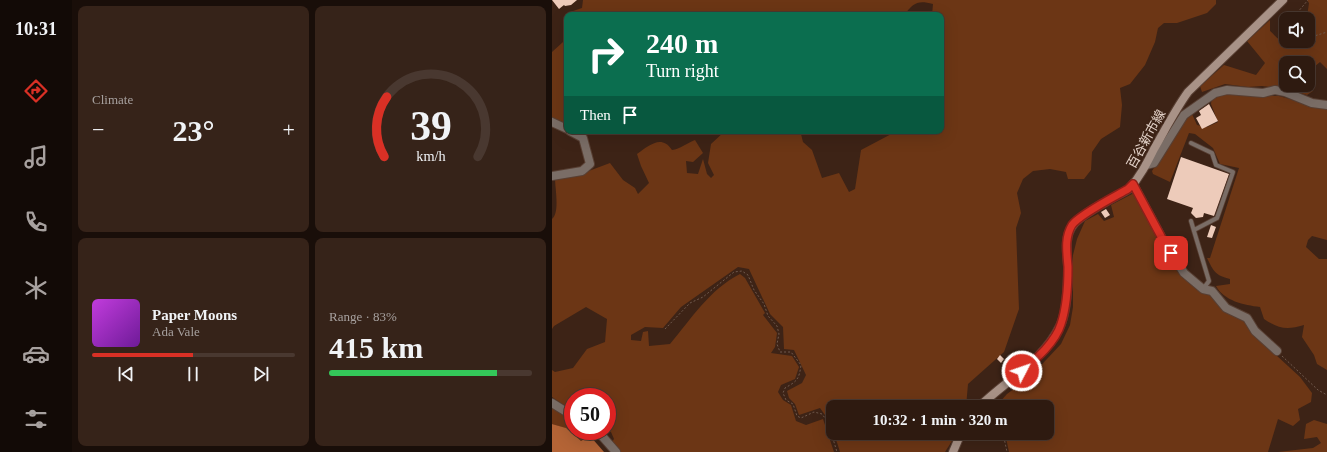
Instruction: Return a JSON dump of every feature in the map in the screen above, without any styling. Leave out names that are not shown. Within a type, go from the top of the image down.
[{"type":"main road","name":"百谷新市線","points":[[987,400],[1035,360],[1049,344],[1061,325],[1067,299],[1068,268],[1066,239],[1072,225],[1083,216],[1128,189],[1133,184],[1146,165],[1177,108],[1188,92],[1283,0]]},
{"type":"main road","points":[[953,452],[959,440]]},
{"type":"street","points":[[1146,165],[1154,163],[1184,115],[1215,93],[1227,90],[1263,93],[1275,90],[1285,92],[1312,103],[1327,105]]},
{"type":"street","points":[[552,122],[564,128]]},
{"type":"street","points":[[552,176],[582,171],[590,164],[583,138],[576,134]]},
{"type":"street","points":[[1133,184],[1164,242],[1184,273],[1203,289],[1212,291],[1226,308],[1247,318],[1255,331],[1277,351]]},
{"type":"street","points":[[552,403],[564,410]]},
{"type":"street","points":[[606,440],[616,452]]},
{"type":"lane","points":[[1191,144],[1212,153],[1216,165],[1233,172],[1218,218],[1194,230]]},
{"type":"lane","points":[[1191,221],[1209,281],[1203,289]]},
{"type":"path","points":[[1298,12],[1308,0]]},
{"type":"path","points":[[1315,36],[1327,32]]},
{"type":"path","points":[[665,328],[690,303],[703,297],[734,272],[742,271],[748,275],[754,290],[764,304],[768,316],[777,326],[779,334],[777,344],[780,352],[791,352],[801,365],[800,374],[797,380],[784,388],[783,394],[786,400],[793,404],[797,416],[801,418],[814,412],[822,414],[828,422],[837,452]]},
{"type":"path","points":[[1277,351],[1313,386],[1327,394]]},
{"type":"path","points":[[1005,440],[1007,452]]},
{"type":"shaded area","points":[[583,0],[1216,0],[1216,4],[1207,13],[1177,23],[1164,23],[1158,28],[1155,42],[1145,65],[1130,84],[1120,88],[1122,105],[1120,127],[1101,139],[1092,152],[1091,170],[1084,179],[1068,179],[1066,172],[1050,169],[1033,171],[1023,179],[1017,193],[1021,213],[1016,228],[1019,309],[1004,352],[968,384],[967,400],[826,400],[826,416],[820,408],[799,415],[795,404],[789,398],[787,391],[802,383],[806,375],[794,350],[784,349],[783,327],[770,314],[749,269],[738,267],[681,307],[663,328],[645,327],[631,335],[631,340],[641,341],[643,332],[648,331],[649,346],[670,344],[710,296],[729,280],[740,274],[745,278],[765,313],[763,315],[777,333],[775,347],[771,353],[792,356],[799,367],[795,379],[781,385],[778,392],[783,400],[791,405],[796,421],[806,425],[823,419],[826,428],[826,440],[830,440],[834,452],[620,452],[611,443],[613,440],[616,440],[616,388],[564,388],[564,405],[552,397],[552,370],[555,372],[573,368],[587,349],[605,342],[607,319],[586,307],[554,326],[552,329],[552,219],[556,211],[555,178],[578,175],[610,163],[623,180],[635,188],[638,194],[649,183],[637,154],[655,143],[664,143],[672,150],[695,140],[703,153],[693,162],[686,161],[687,173],[698,174],[703,159],[707,174],[711,178],[714,175],[708,163],[711,144],[722,134],[801,134],[803,142],[812,150],[822,178],[839,173],[849,192],[855,189],[861,150],[891,134],[944,134],[944,12],[932,12],[933,4],[923,2],[913,5],[907,12],[570,12],[582,8]]},
{"type":"shaded area","points":[[1307,0],[1327,0],[1327,69],[1320,62],[1315,66],[1315,56],[1279,56],[1279,88],[1262,86],[1248,87],[1225,84],[1202,92],[1200,86],[1224,65],[1256,75],[1265,63],[1247,41],[1270,20],[1270,31],[1279,39],[1279,48],[1315,48],[1315,12],[1308,12],[1309,3]]},
{"type":"shaded area","points":[[564,39],[564,124],[552,118],[552,52],[563,42]]},
{"type":"shaded area","points":[[1232,91],[1266,96],[1279,96],[1312,105],[1327,106],[1327,240],[1312,236],[1308,240],[1306,247],[1319,259],[1327,259],[1327,370],[1317,364],[1314,355],[1302,337],[1304,325],[1293,328],[1283,328],[1274,325],[1264,319],[1260,307],[1229,299],[1216,286],[1230,284],[1230,279],[1218,274],[1211,267],[1207,258],[1210,258],[1239,168],[1220,164],[1213,148],[1195,134],[1189,133],[1170,182],[1153,174],[1152,171],[1184,121],[1192,114],[1197,125],[1207,127],[1218,122],[1211,104],[1212,97]]},
{"type":"shaded area","points":[[1298,92],[1312,92],[1307,95]]},
{"type":"shaded area","points":[[1134,193],[1160,243],[1230,315],[1239,315],[1250,323],[1251,332],[1300,377],[1312,393],[1311,402],[1298,409],[1300,420],[1293,426],[1278,419],[1268,452],[1009,452],[1006,440],[1054,440],[1054,400],[1002,400],[1007,394],[1031,376],[1061,344],[1070,325],[1073,307],[1073,255],[1077,239],[1085,221],[1098,214],[1104,221],[1114,217],[1111,205]]},
{"type":"shaded area","points":[[552,408],[564,415],[564,428],[552,424]]},
{"type":"shaded area","points":[[1314,420],[1327,424],[1327,452],[1278,452],[1313,448],[1321,443],[1317,437],[1304,439],[1306,424]]},
{"type":"shaded area","points":[[552,424],[564,427],[564,440],[594,440],[604,452],[552,452]]},
{"type":"shaded area","points":[[836,440],[953,440],[945,452],[840,452]]},
{"type":"building","points":[[552,0],[577,0],[571,5],[564,5],[559,9]]},
{"type":"building","points":[[1209,104],[1218,121],[1202,129],[1196,118],[1201,115],[1199,111]]},
{"type":"building","points":[[1181,157],[1229,174],[1214,216],[1204,213],[1203,217],[1196,218],[1191,213],[1193,208],[1167,199]]},
{"type":"building","points":[[1106,209],[1110,215],[1105,218],[1101,212]]},
{"type":"building","points":[[1211,225],[1216,227],[1212,238],[1207,237]]},
{"type":"building","points":[[1000,355],[1004,359],[1001,363],[997,359]]},
{"type":"route","points":[[1022,371],[1035,360],[1049,344],[1061,325],[1067,299],[1068,268],[1066,239],[1072,225],[1083,216],[1128,189],[1133,184],[1171,253]]}]
